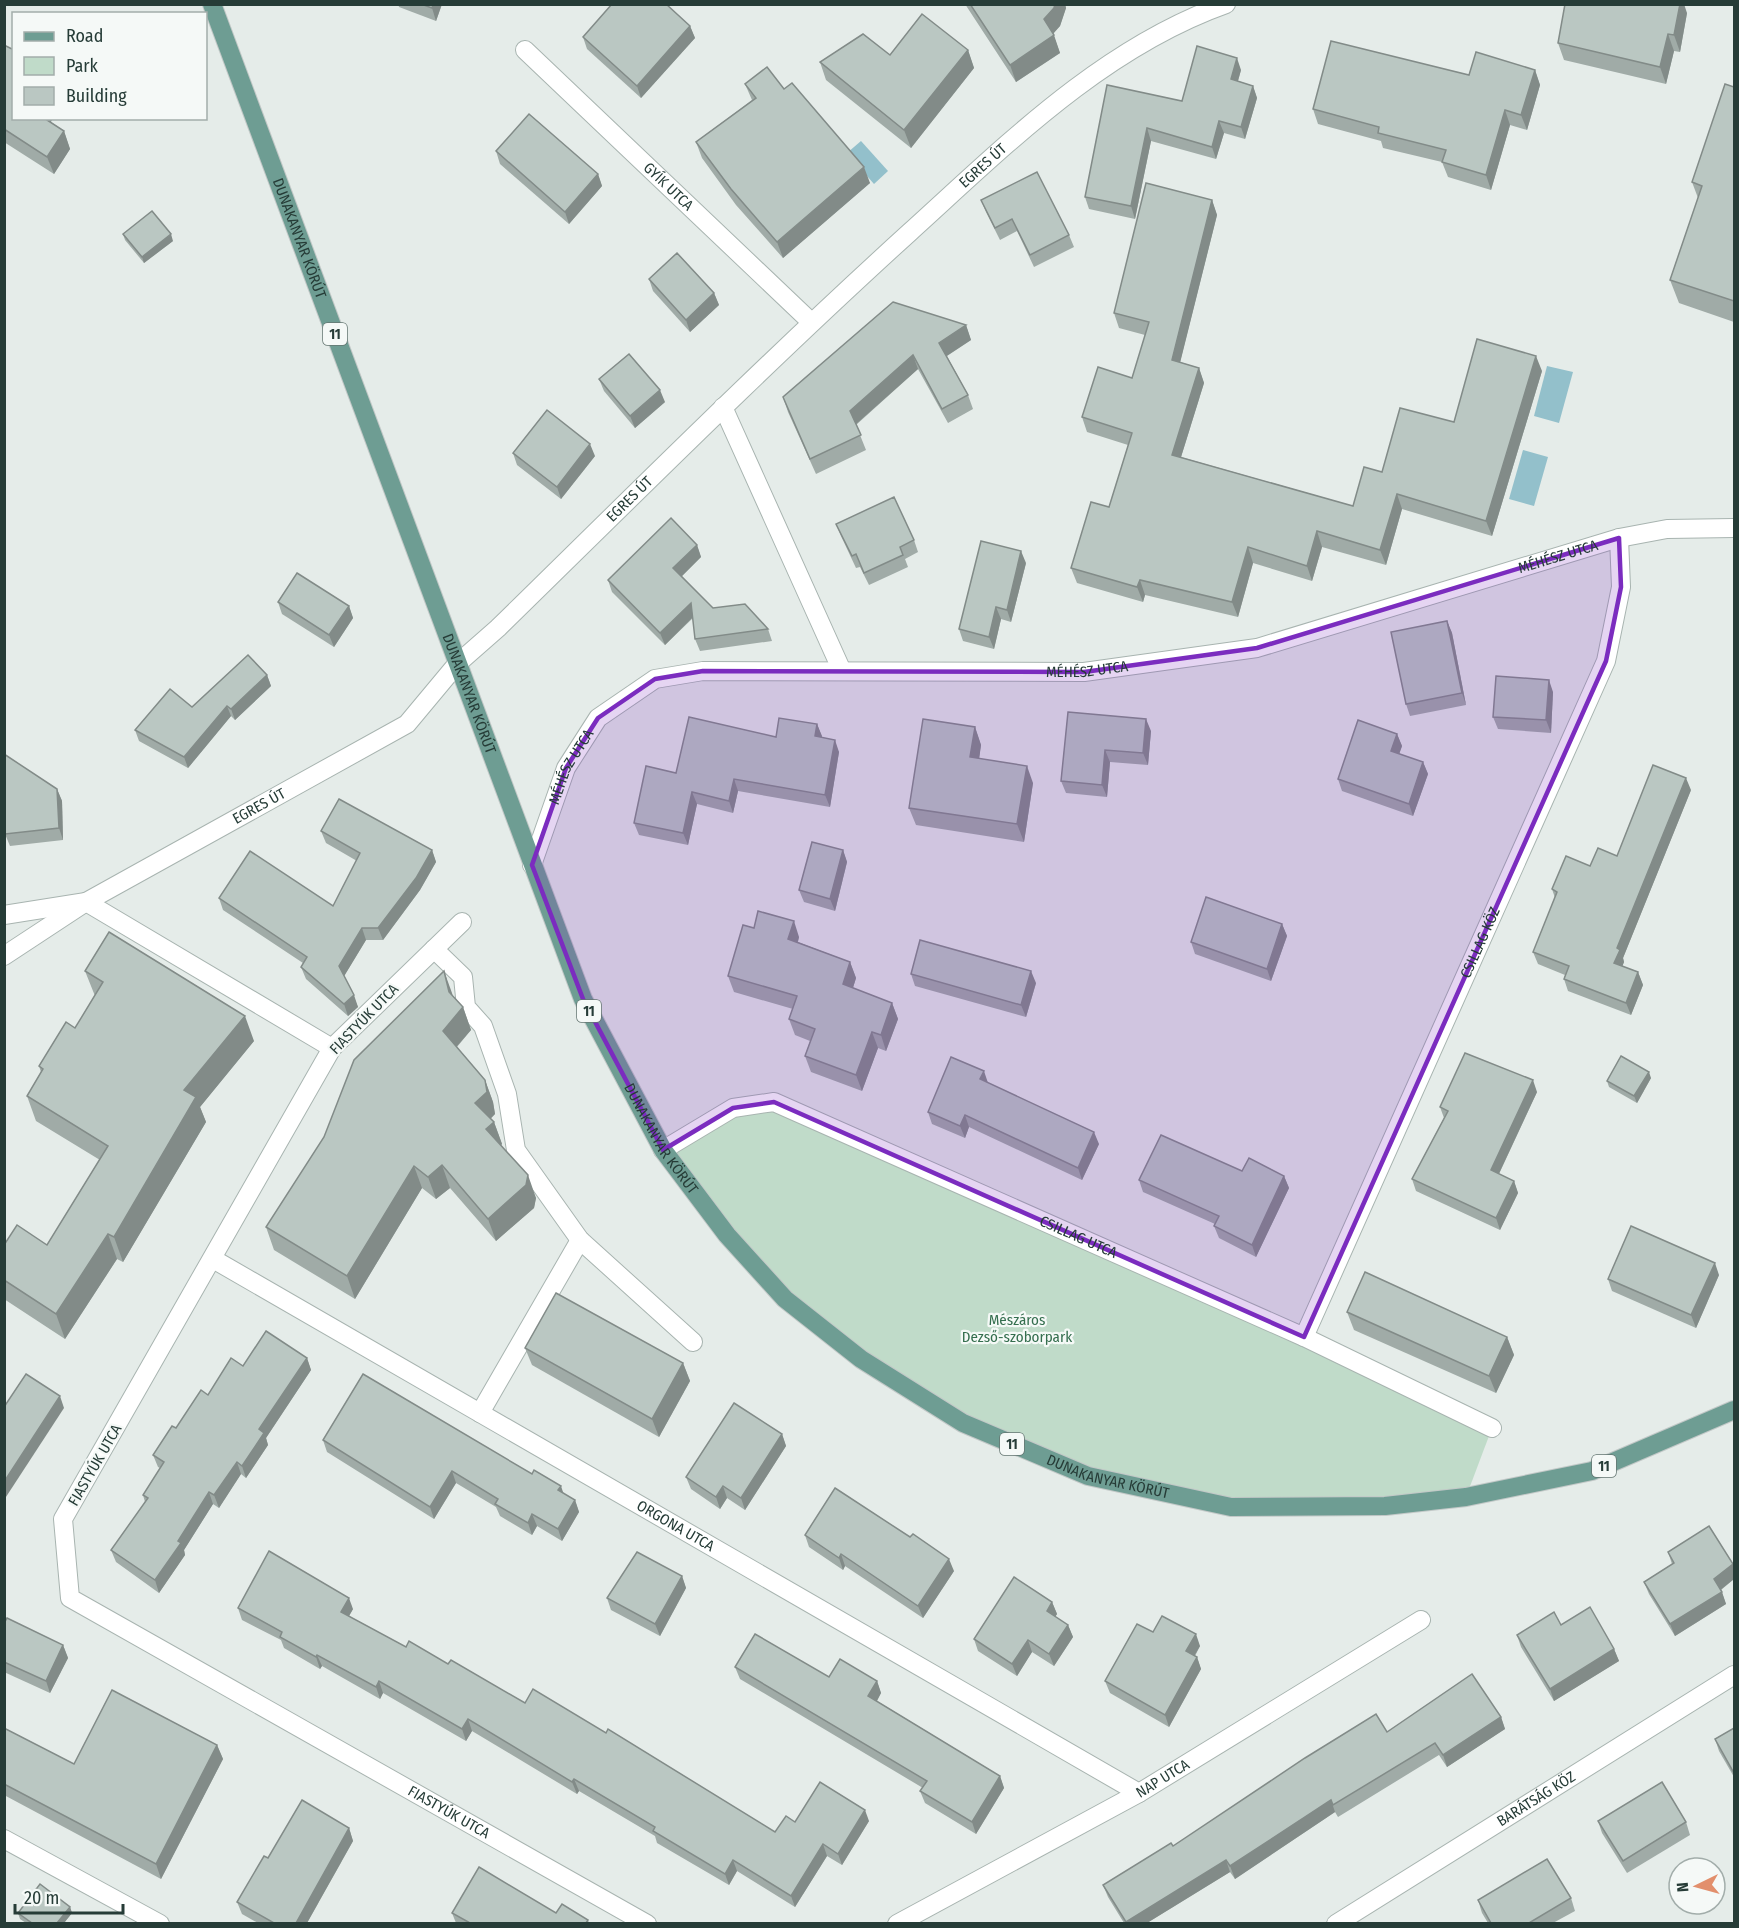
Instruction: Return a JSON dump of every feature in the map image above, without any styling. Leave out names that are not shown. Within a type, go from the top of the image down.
[{"type":"main road","name":"DUNAKANYAR KÖRÚT","points":[[212,4],[583,999],[663,1150],[727,1235],[785,1299],[861,1359],[963,1423],[1088,1476],[1231,1507],[1385,1506],[1466,1497],[1592,1471],[1734,1410]]},
{"type":"street","name":"EGRES ÚT","points":[[4,956],[86,903],[407,724],[457,664],[498,628],[811,322],[1036,118],[1152,39],[1226,4]]},
{"type":"street","name":"GYÍK UTCA","points":[[525,50],[811,322]]},
{"type":"street","points":[[723,407],[842,671]]},
{"type":"street","name":"MÉHÉSZ UTCA","points":[[532,865],[566,768],[598,718],[655,679],[703,671],[1084,672],[1257,648],[1619,538],[1667,530],[1734,528]]},
{"type":"street","name":"CSILLAG KÖZ","points":[[1304,1337],[1606,661],[1621,587],[1619,538]]},
{"type":"street","points":[[4,915],[86,903],[332,1048]]},
{"type":"street","name":"FIASTYÚK UTCA","points":[[462,922],[332,1048],[63,1520],[70,1598],[647,1923]]},
{"type":"street","points":[[434,949],[463,977],[466,1007],[483,1026],[507,1094],[516,1150],[580,1240],[693,1342]]},
{"type":"street","name":"CSILLAG UTCA","points":[[663,1150],[732,1108],[774,1102],[1304,1337],[1492,1428]]},
{"type":"street","points":[[480,1413],[580,1240]]},
{"type":"street","name":"ORGONA UTCA","points":[[213,1259],[1139,1793]]},
{"type":"street","name":"NAP UTCA","points":[[897,1923],[1139,1793],[1420,1620]]},
{"type":"street","name":"BARÁTSÁG KÖZ","points":[[1336,1923],[1734,1675]]},
{"type":"street","points":[[4,1839],[160,1923]]},
{"type":"highlighted area","points":[[1619,538],[1621,587],[1606,661],[1304,1337],[774,1102],[733,1108],[663,1150],[583,999],[532,865],[566,768],[598,718],[655,679],[703,671],[1084,672],[1257,648]]},
{"type":"green space","name":"Mészáros Dezső-szoborpark","points":[[774,1102],[1492,1428],[1466,1497],[1231,1507],[1088,1476],[963,1423],[785,1299],[663,1150],[691,1132]]},
{"type":"water","points":[[861,141],[888,171],[874,184],[847,153]]},
{"type":"water","points":[[1547,366],[1573,372],[1559,423],[1534,416]]},
{"type":"water","points":[[1523,450],[1548,457],[1534,506],[1509,499]]},
{"type":"building","points":[[421,4],[433,4],[432,8]]},
{"type":"building","points":[[612,4],[666,4],[690,26],[637,86],[583,37]]},
{"type":"building","points":[[970,4],[1055,4],[1044,19],[1054,35],[1010,65]]},
{"type":"building","points":[[1565,4],[1680,4],[1674,35],[1668,34],[1660,67],[1558,43]]},
{"type":"building","points":[[922,14],[968,50],[904,130],[820,62],[863,34],[890,55]]},
{"type":"building","points":[[1331,41],[1469,75],[1476,52],[1535,70],[1521,115],[1505,110],[1486,175],[1442,162],[1446,150],[1378,133],[1379,127],[1313,109]]},
{"type":"building","points":[[4,45],[12,49],[12,120],[47,120],[64,131],[47,157],[4,129]]},
{"type":"building","points":[[1197,46],[1237,58],[1231,79],[1253,86],[1241,127],[1219,121],[1212,147],[1147,128],[1131,206],[1085,197],[1107,85],[1182,101]]},
{"type":"building","points":[[767,67],[784,89],[792,83],[864,167],[777,242],[731,189],[696,142],[756,98],[745,84]]},
{"type":"building","points":[[1725,84],[1734,87],[1734,301],[1670,280],[1702,186],[1692,182]]},
{"type":"building","points":[[529,114],[598,174],[565,212],[496,151]]},
{"type":"building","points":[[1037,172],[1069,235],[1030,255],[1012,219],[995,228],[981,200]]},
{"type":"building","points":[[1146,183],[1212,200],[1172,360],[1199,368],[1172,455],[1353,506],[1364,467],[1382,472],[1400,408],[1454,422],[1477,339],[1536,356],[1486,521],[1397,494],[1380,550],[1317,531],[1307,566],[1248,547],[1232,602],[1140,580],[1137,587],[1071,568],[1091,502],[1109,507],[1132,433],[1082,417],[1098,367],[1132,378],[1149,322],[1114,313]]},
{"type":"building","points":[[152,211],[171,234],[142,257],[123,234]]},
{"type":"building","points":[[677,253],[714,293],[686,320],[649,279]]},
{"type":"building","points":[[893,302],[966,325],[939,343],[968,395],[942,409],[913,355],[850,411],[861,435],[810,459],[783,397]]},
{"type":"building","points":[[629,354],[660,390],[630,416],[599,379]]},
{"type":"building","points":[[547,410],[590,444],[557,487],[513,453]]},
{"type":"building","points":[[894,497],[914,540],[900,547],[903,555],[864,573],[856,554],[852,556],[836,524]]},
{"type":"building","points":[[671,518],[697,545],[673,568],[713,608],[745,604],[768,629],[695,639],[691,603],[660,633],[608,580]]},
{"type":"building","points":[[981,541],[1021,551],[1007,610],[996,607],[989,637],[959,629]]},
{"type":"building","points":[[297,573],[349,606],[329,635],[278,602]]},
{"type":"building","points":[[1447,621],[1462,693],[1406,704],[1391,632]]},
{"type":"building","points":[[248,655],[267,675],[231,709],[227,706],[184,757],[135,730],[170,689],[192,707]]},
{"type":"building","points":[[1496,676],[1549,680],[1546,720],[1493,717]]},
{"type":"building","points":[[1068,712],[1146,719],[1143,753],[1105,750],[1102,785],[1061,781]]},
{"type":"building","points":[[689,717],[776,737],[779,718],[817,724],[815,736],[835,740],[825,795],[734,779],[729,801],[692,792],[683,833],[634,823],[646,766],[676,773]]},
{"type":"building","points":[[923,719],[975,727],[970,757],[1027,766],[1017,824],[909,808]]},
{"type":"building","points":[[1358,720],[1397,734],[1391,751],[1423,762],[1409,804],[1338,779]]},
{"type":"building","points":[[4,754],[57,789],[59,828],[5,834]]},
{"type":"building","points":[[1653,765],[1686,778],[1617,948],[1620,950],[1614,963],[1638,972],[1626,1003],[1564,979],[1569,966],[1533,952],[1557,892],[1552,889],[1566,856],[1590,866],[1598,848],[1617,856]]},
{"type":"building","points":[[339,799],[432,850],[416,878],[378,928],[362,928],[339,966],[354,995],[344,1004],[301,967],[307,957],[219,898],[250,851],[333,906],[360,853],[321,831]]},
{"type":"building","points":[[812,842],[843,850],[830,899],[799,890]]},
{"type":"building","points":[[1206,897],[1282,924],[1267,969],[1191,942]]},
{"type":"building","points":[[758,911],[794,921],[788,939],[850,962],[843,984],[892,1003],[881,1035],[872,1032],[856,1075],[805,1056],[815,1029],[789,1019],[797,996],[728,976],[743,925],[754,928]]},
{"type":"building","points":[[109,932],[245,1016],[184,1090],[196,1097],[114,1237],[108,1234],[56,1314],[4,1280],[4,1245],[17,1225],[47,1245],[108,1146],[27,1096],[43,1069],[39,1066],[66,1022],[75,1028],[103,982],[85,971]]},
{"type":"building","points":[[920,940],[1031,971],[1021,1005],[911,974]]},
{"type":"building","points":[[444,971],[449,992],[463,1007],[443,1031],[485,1080],[487,1092],[475,1103],[494,1122],[486,1129],[528,1175],[526,1185],[488,1219],[442,1165],[428,1177],[414,1166],[347,1276],[266,1227],[324,1137],[354,1060]]},
{"type":"building","points":[[1465,1053],[1533,1080],[1491,1170],[1514,1181],[1496,1218],[1412,1179],[1448,1111],[1440,1107]]},
{"type":"building","points":[[1621,1056],[1649,1072],[1634,1096],[1607,1081]]},
{"type":"building","points":[[951,1057],[984,1071],[980,1079],[1094,1132],[1078,1168],[965,1115],[960,1126],[928,1112]]},
{"type":"building","points":[[1161,1135],[1242,1171],[1249,1158],[1284,1176],[1252,1245],[1214,1226],[1219,1216],[1139,1180]]},
{"type":"building","points":[[1631,1226],[1715,1263],[1691,1315],[1608,1279]]},
{"type":"building","points":[[1365,1272],[1507,1337],[1489,1376],[1347,1312]]},
{"type":"building","points":[[556,1293],[683,1363],[652,1419],[525,1348]]},
{"type":"building","points":[[266,1331],[307,1358],[259,1429],[264,1433],[242,1466],[237,1462],[214,1495],[209,1492],[178,1541],[181,1543],[155,1580],[111,1550],[148,1498],[143,1495],[164,1462],[153,1455],[172,1426],[176,1428],[201,1390],[208,1395],[231,1358],[243,1366]]},
{"type":"building","points":[[26,1374],[60,1396],[4,1482],[4,1407]]},
{"type":"building","points":[[363,1374],[532,1474],[534,1470],[561,1486],[558,1490],[575,1500],[558,1529],[532,1514],[528,1523],[495,1504],[498,1499],[452,1471],[430,1507],[323,1440]]},
{"type":"building","points":[[734,1403],[782,1434],[741,1498],[723,1486],[716,1497],[686,1477]]},
{"type":"building","points":[[835,1488],[910,1537],[913,1534],[949,1559],[918,1606],[841,1554],[839,1558],[805,1535]]},
{"type":"building","points":[[1709,1526],[1733,1564],[1714,1579],[1722,1592],[1670,1624],[1644,1582],[1674,1563],[1668,1552]]},
{"type":"building","points":[[269,1551],[349,1598],[341,1612],[406,1647],[409,1641],[448,1664],[451,1660],[525,1703],[533,1689],[606,1733],[608,1729],[775,1832],[786,1816],[795,1822],[820,1782],[865,1810],[838,1854],[823,1844],[791,1896],[733,1860],[725,1874],[653,1831],[655,1827],[574,1779],[572,1782],[468,1719],[462,1729],[379,1681],[376,1687],[317,1655],[316,1657],[280,1637],[282,1632],[238,1608]]},
{"type":"building","points":[[637,1552],[682,1576],[655,1624],[607,1598]]},
{"type":"building","points":[[1014,1577],[1052,1602],[1047,1611],[1068,1625],[1049,1654],[1028,1640],[1012,1664],[974,1639]]},
{"type":"building","points":[[1590,1607],[1614,1649],[1550,1689],[1517,1635],[1554,1612],[1561,1625]]},
{"type":"building","points":[[1162,1616],[1196,1634],[1186,1651],[1197,1657],[1165,1715],[1105,1681],[1137,1624],[1153,1632]]},
{"type":"building","points":[[7,1618],[63,1645],[46,1681],[4,1662],[4,1623]]},
{"type":"building","points":[[755,1634],[829,1677],[840,1659],[877,1681],[868,1696],[1000,1776],[972,1822],[920,1791],[927,1781],[735,1667]]},
{"type":"building","points":[[1472,1674],[1501,1717],[1443,1755],[1435,1743],[1333,1805],[1331,1800],[1230,1866],[1226,1860],[1126,1922],[1103,1885],[1171,1843],[1173,1846],[1305,1758],[1376,1714],[1387,1732]]},
{"type":"building","points":[[112,1690],[217,1745],[156,1864],[4,1784],[4,1728],[74,1764]]},
{"type":"building","points":[[1734,1728],[1734,1773],[1715,1739]]},
{"type":"building","points":[[1662,1782],[1686,1822],[1623,1861],[1598,1821]]},
{"type":"building","points":[[302,1800],[349,1828],[296,1923],[274,1923],[237,1902],[264,1856],[268,1858]]},
{"type":"building","points":[[1547,1859],[1571,1898],[1529,1923],[1491,1923],[1478,1900]]},
{"type":"building","points":[[479,1867],[556,1913],[562,1904],[588,1920],[586,1923],[470,1923],[452,1913]]},
{"type":"building","points":[[40,1884],[70,1907],[57,1923],[32,1923],[18,1913]]}]
